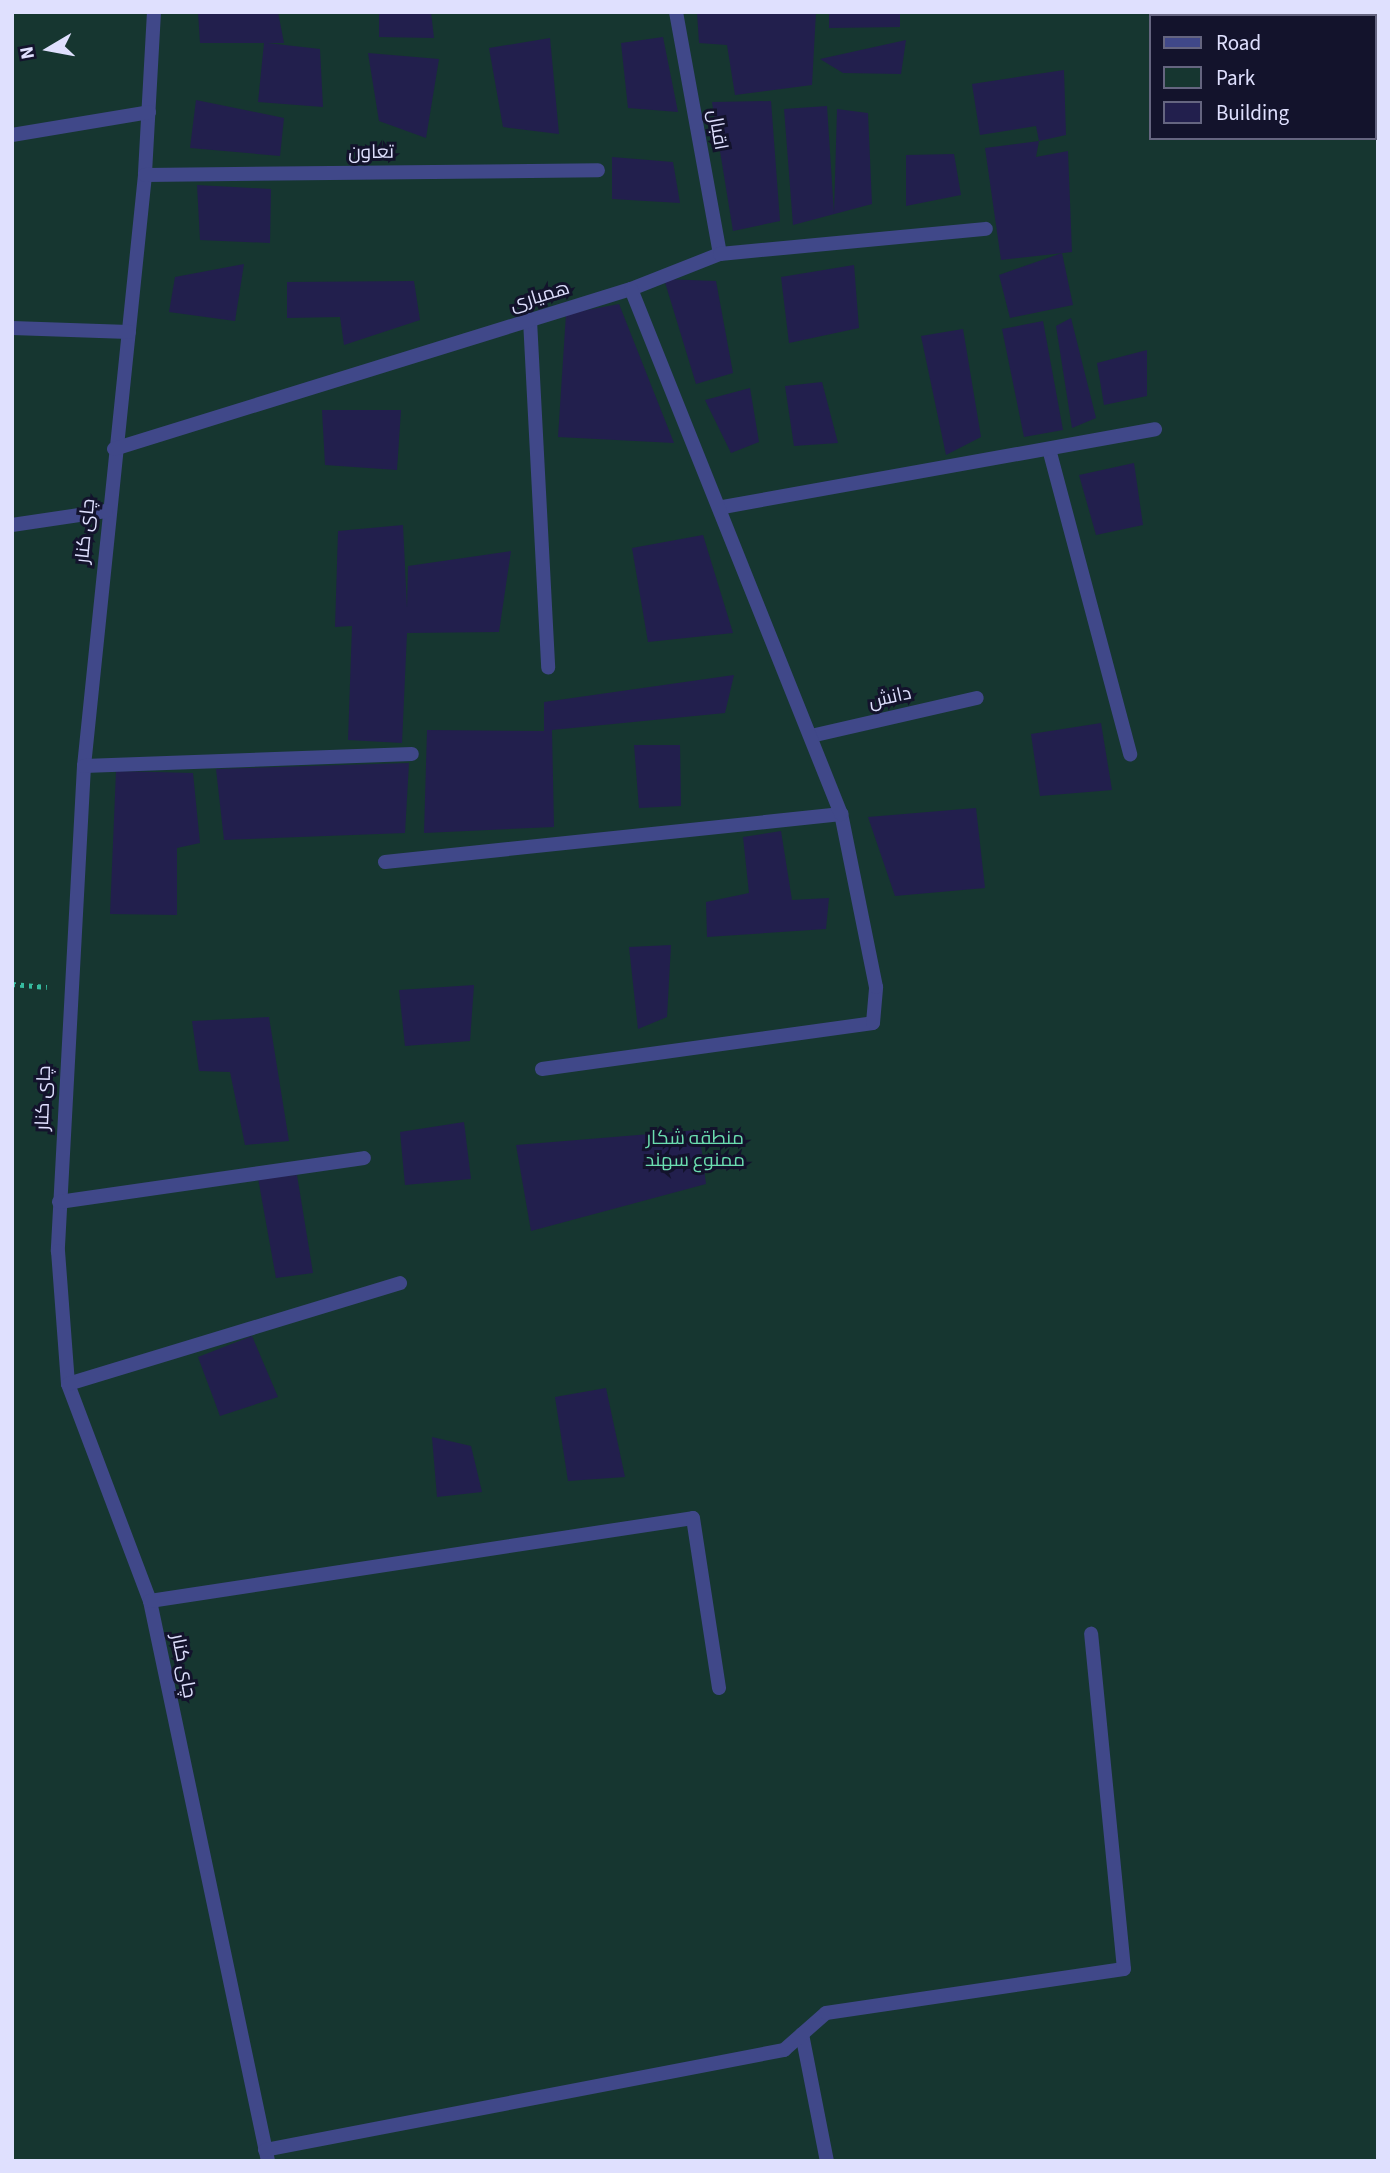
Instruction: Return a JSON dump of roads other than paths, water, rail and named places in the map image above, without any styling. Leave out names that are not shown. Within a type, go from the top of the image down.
[{"type":"street","name":"چای کنار","points":[[154,12],[145,175],[129,332],[106,511],[84,766],[69,989],[60,1202],[68,1384],[150,1601],[267,2156]]},
{"type":"street","name":"اقبال","points":[[676,12],[720,254]]},
{"type":"street","points":[[12,135],[149,112]]},
{"type":"street","name":"تعاون","points":[[145,175],[598,170]]},
{"type":"street","name":"همیاری","points":[[114,449],[631,289],[720,254],[986,229]]},
{"type":"street","points":[[542,1069],[873,1023],[876,987],[841,814],[723,507],[631,289]]},
{"type":"street","points":[[530,320],[548,668]]},
{"type":"street","points":[[12,328],[129,332]]},
{"type":"street","points":[[723,507],[1155,429]]},
{"type":"street","points":[[1049,449],[1130,754]]},
{"type":"street","points":[[12,524],[106,511]]},
{"type":"street","name":"دانش","points":[[811,736],[977,698]]},
{"type":"street","points":[[84,766],[412,754]]},
{"type":"street","points":[[384,862],[841,814]]},
{"type":"street","points":[[60,1202],[364,1158]]},
{"type":"street","points":[[68,1384],[400,1283]]},
{"type":"street","points":[[150,1601],[693,1518],[719,1688]]},
{"type":"street","points":[[267,2156],[784,2050],[826,2013],[1124,1969],[1091,1634]]},
{"type":"street","points":[[802,2034],[827,2161]]},
{"type":"park label","name":"منطقه شکار ممنوع سهند","points":[[695,1150]]}]
